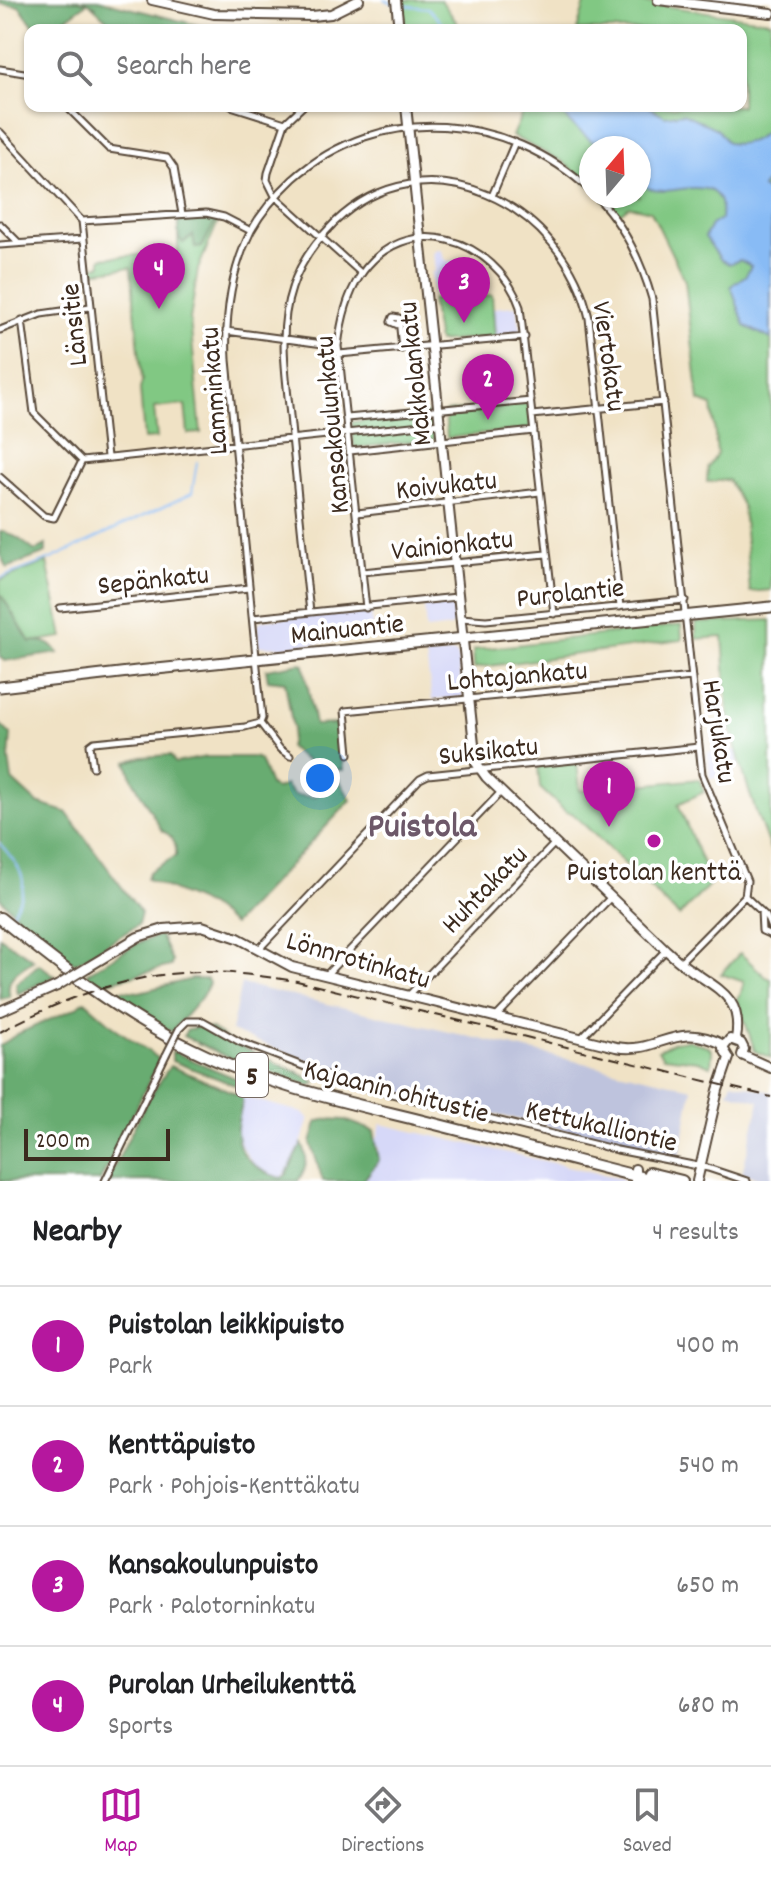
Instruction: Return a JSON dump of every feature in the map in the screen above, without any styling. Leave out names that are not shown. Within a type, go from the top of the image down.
[{"type":"highway","name":"Kajaanin ohitustie","points":[[0,918],[116,1006],[203,1054],[255,1075],[318,1095],[656,1181]]},
{"type":"highway","name":"Kajaanin ohitustie","points":[[633,1176],[682,1181]]},
{"type":"main road","name":"Mainuantie","points":[[0,686],[771,607]]},
{"type":"street","points":[[152,0],[214,14],[312,16],[331,14],[359,0]]},
{"type":"street","points":[[396,0],[398,24]]},
{"type":"street","points":[[658,0],[771,13]]},
{"type":"street","points":[[0,69],[24,73]]},
{"type":"street","points":[[72,112],[109,149],[167,158],[174,168],[182,214]]},
{"type":"street","points":[[250,112],[285,123]]},
{"type":"street","points":[[294,112],[285,123],[268,173],[269,186],[275,196],[361,274]]},
{"type":"street","name":"Makkolankatu","points":[[407,112],[457,597],[475,758],[479,769]]},
{"type":"street","name":"Lamminkatu","points":[[260,723],[262,718],[226,331],[233,277],[251,231],[275,196],[302,172],[336,149],[372,134],[409,128],[463,129],[497,136],[553,161],[579,182]]},
{"type":"street","points":[[0,132],[82,221],[214,214],[251,231]]},
{"type":"street","points":[[492,196],[515,142]]},
{"type":"street","name":"Viertokatu","points":[[310,612],[283,339],[290,292],[297,273],[321,237],[359,202],[397,187],[415,184],[460,187],[492,196],[543,231],[573,270],[589,318],[620,607]]},
{"type":"street","points":[[605,208],[623,231],[646,278],[656,324],[686,616]]},
{"type":"street","name":"Länsitie","points":[[82,221],[107,457]]},
{"type":"street","points":[[0,224],[19,243]]},
{"type":"street","name":"Kansakoulunkatu","points":[[366,608],[338,346],[344,314],[361,274],[389,249],[402,243],[438,238],[455,241],[480,252],[493,263],[506,277],[523,316],[554,614]]},
{"type":"street","points":[[0,245],[83,239]]},
{"type":"street","points":[[0,330],[41,314],[90,307]]},
{"type":"street","points":[[22,320],[34,413],[82,461]]},
{"type":"street","points":[[400,326],[402,349]]},
{"type":"street","points":[[226,331],[338,346]]},
{"type":"street","points":[[339,354],[525,337]]},
{"type":"street","points":[[347,418],[531,401]]},
{"type":"street","points":[[532,415],[664,402]]},
{"type":"street","points":[[82,461],[440,423]]},
{"type":"street","points":[[350,451],[534,431]]},
{"type":"street","points":[[0,477],[44,516],[54,518],[82,461]]},
{"type":"street","name":"Koivukatu","points":[[357,513],[540,492]]},
{"type":"street","name":"Vainionkatu","points":[[362,572],[546,554]]},
{"type":"street","name":"Sepänkatu","points":[[60,608],[249,588]]},
{"type":"street","points":[[253,618],[457,597]]},
{"type":"street","name":"Purolantie","points":[[460,619],[486,620],[685,600]]},
{"type":"street","name":"Harjukatu","points":[[686,616],[705,785],[747,881],[745,896]]},
{"type":"street","name":"Lohtajankatu","points":[[349,754],[345,711],[692,677]]},
{"type":"street","points":[[93,767],[90,745],[94,742],[260,723],[290,756]]},
{"type":"street","name":"Suksikatu","points":[[259,950],[420,779],[437,773],[699,747]]},
{"type":"street","points":[[479,769],[666,950],[726,994],[736,1013],[736,1039]]},
{"type":"street","points":[[326,976],[501,792]]},
{"type":"street","name":"Huhtakatu","points":[[409,996],[555,843]]},
{"type":"street","points":[[680,962],[745,896],[761,910],[771,928]]},
{"type":"street","points":[[496,1017],[611,897]]},
{"type":"street","points":[[761,910],[762,931],[771,935]]},
{"type":"street","name":"Lönnrotinkatu","points":[[0,1011],[57,986],[138,937],[187,926],[215,929],[292,967],[628,1049],[639,1049],[683,1035],[702,1037],[724,1045]]},
{"type":"street","points":[[581,1038],[666,950]]},
{"type":"street","name":"Kettukalliontie","points":[[105,1181],[179,1029],[187,1021],[199,1020],[240,1042],[347,1083],[629,1153],[699,1166],[747,1181]]},
{"type":"street","points":[[730,1039],[736,1039],[743,1045],[742,1055],[736,1059],[729,1058],[724,1054],[724,1045],[730,1039]]},
{"type":"street","points":[[742,1055],[771,1068]]},
{"type":"street","points":[[697,1181],[723,1071],[729,1058]]},
{"type":"shaded area","points":[[441,250],[446,261],[476,260],[479,283],[434,298],[431,272],[435,272],[433,251]]},
{"type":"shaded area","points":[[516,306],[522,334],[495,337],[493,308]]},
{"type":"shaded area","points":[[451,601],[454,623],[451,627],[426,630],[424,604]]},
{"type":"shaded area","points":[[371,609],[373,637],[284,647],[258,646],[257,625],[262,620]]},
{"type":"shaded area","points":[[457,654],[463,697],[432,700],[426,655]]},
{"type":"shaded area","points":[[726,750],[737,751],[738,768],[734,772],[716,774],[716,778],[710,778],[708,752],[714,752],[716,766],[726,765]]},
{"type":"shaded area","points":[[241,984],[692,1088],[680,1157],[372,1086],[231,1031]]},
{"type":"shaded area","points":[[732,1082],[771,1092],[771,1181],[742,1173],[760,1101],[728,1092]]},
{"type":"shaded area","points":[[242,1096],[303,1113],[309,1119],[295,1162],[281,1178],[257,1169],[241,1146],[236,1132]]},
{"type":"shaded area","points":[[381,1124],[624,1179],[363,1181],[376,1165],[379,1148],[376,1143]]},
{"type":"green space","points":[[0,0],[79,0],[87,3],[58,24],[32,24],[19,6],[0,4]]},
{"type":"green space","points":[[82,0],[98,0],[193,24],[112,24],[91,5],[97,7]]},
{"type":"green space","points":[[402,0],[441,0],[458,24],[405,24]]},
{"type":"green space","points":[[586,0],[623,0],[771,21],[771,590],[750,592],[743,507],[728,480],[707,482],[708,468],[717,454],[712,406],[699,401],[685,281],[651,211],[638,208],[651,208],[651,136],[579,136],[579,175],[562,161],[512,136],[523,112],[747,112],[747,24],[579,24]]},
{"type":"green space","points":[[610,208],[626,208],[616,216]]},
{"type":"green space","points":[[219,219],[198,269],[190,319],[201,433],[188,434],[185,405],[154,408],[157,438],[144,439],[131,267],[91,272],[90,267],[101,265],[101,258],[178,252],[178,222]]},
{"type":"green space","points":[[216,220],[202,247],[195,248],[193,235],[183,243],[179,238],[178,222]]},
{"type":"green space","points":[[492,295],[495,337],[438,342],[431,300]]},
{"type":"green space","points":[[526,403],[531,424],[528,429],[447,438],[445,412]]},
{"type":"green space","points":[[432,413],[435,439],[354,448],[352,422]]},
{"type":"green space","points":[[0,532],[35,551],[46,545],[46,553],[7,568],[0,555]]},
{"type":"green space","points":[[47,562],[63,637],[30,642],[0,593],[0,580]]},
{"type":"green space","points":[[0,593],[30,642],[46,643],[59,653],[4,661],[0,656]]},
{"type":"green space","points":[[771,620],[771,851],[730,725],[723,637],[696,639],[696,623]]},
{"type":"green space","points":[[681,625],[682,640],[474,668],[473,650]]},
{"type":"green space","points":[[304,665],[315,725],[338,724],[343,770],[314,764],[289,747],[293,729],[285,682],[268,680],[266,669]]},
{"type":"green space","points":[[0,724],[11,735],[9,759],[12,780],[37,803],[66,812],[141,913],[138,925],[76,963],[44,944],[0,898]]},
{"type":"green space","points":[[170,755],[175,763],[206,757],[254,757],[260,760],[270,785],[276,789],[285,785],[294,795],[316,797],[320,775],[336,775],[351,800],[233,925],[209,906],[147,879],[149,872],[176,856],[176,848],[172,838],[162,831],[132,778],[127,762],[142,757]]},
{"type":"green space","points":[[577,762],[580,791],[699,779],[704,792],[678,804],[711,883],[679,916],[572,813],[566,812],[540,788],[538,767]]},
{"type":"green space","points":[[160,935],[172,961],[171,966],[96,985],[87,973],[138,943]]},
{"type":"green space","points":[[0,937],[34,960],[11,979],[10,997],[0,999]]},
{"type":"green space","points":[[740,953],[771,979],[771,1058],[755,1051],[737,998],[744,982],[721,974]]},
{"type":"green space","points":[[39,964],[55,976],[18,994],[16,984]]},
{"type":"green space","points":[[192,979],[207,979],[209,983],[172,1032],[112,994],[122,990],[139,992]]},
{"type":"green space","points":[[85,1001],[118,1030],[158,1058],[158,1063],[100,1181],[0,1181],[0,1046],[17,1034]]},
{"type":"green space","points":[[210,1028],[233,1043],[316,1083],[310,1086],[227,1057],[183,1036],[187,1030]]},
{"type":"green space","points":[[687,1040],[708,1046],[712,1051],[711,1066],[698,1061],[663,1057],[658,1050]]},
{"type":"green space","points":[[172,1052],[244,1082],[237,1086],[172,1061]]},
{"type":"green space","points":[[170,1066],[242,1096],[237,1138],[244,1154],[256,1167],[281,1178],[286,1175],[302,1144],[306,1163],[298,1181],[107,1181],[146,1103]]},
{"type":"green space","points":[[345,1120],[374,1131],[379,1160],[363,1181],[323,1181],[311,1143],[317,1122]]},
{"type":"water","points":[[561,112],[658,112],[665,116],[683,113],[717,129],[728,143],[735,144],[756,139],[771,129],[771,176],[762,188],[768,192],[771,190],[771,339],[745,326],[731,286],[746,275],[751,266],[740,260],[729,264],[721,260],[705,237],[711,225],[721,219],[717,197],[703,188],[651,189],[651,136],[586,136]]},
{"type":"waterway","points":[[385,0],[395,4]]},
{"type":"waterway","points":[[401,5],[428,8],[443,24]]},
{"type":"waterway","points":[[0,578],[51,559],[192,493],[197,462]]},
{"type":"waterway","points":[[0,843],[22,878],[21,894],[10,916]]},
{"type":"railway","points":[[0,1032],[48,1008],[125,982],[178,973],[240,974],[297,981],[771,1097]]},
{"type":"place","name":"Purolan Urheilukenttä","points":[[159,309]]},
{"type":"place","name":"Kansakoulunpuisto","points":[[464,323]]},
{"type":"place","name":"Kenttäpuisto","points":[[488,420]]},
{"type":"place","name":"Puistolan leikkipuisto","points":[[609,827]]},
{"type":"place","name":"Puistolan kenttä","points":[[654,841]]},
{"type":"district","name":"Puistola","points":[[422,823]]}]
